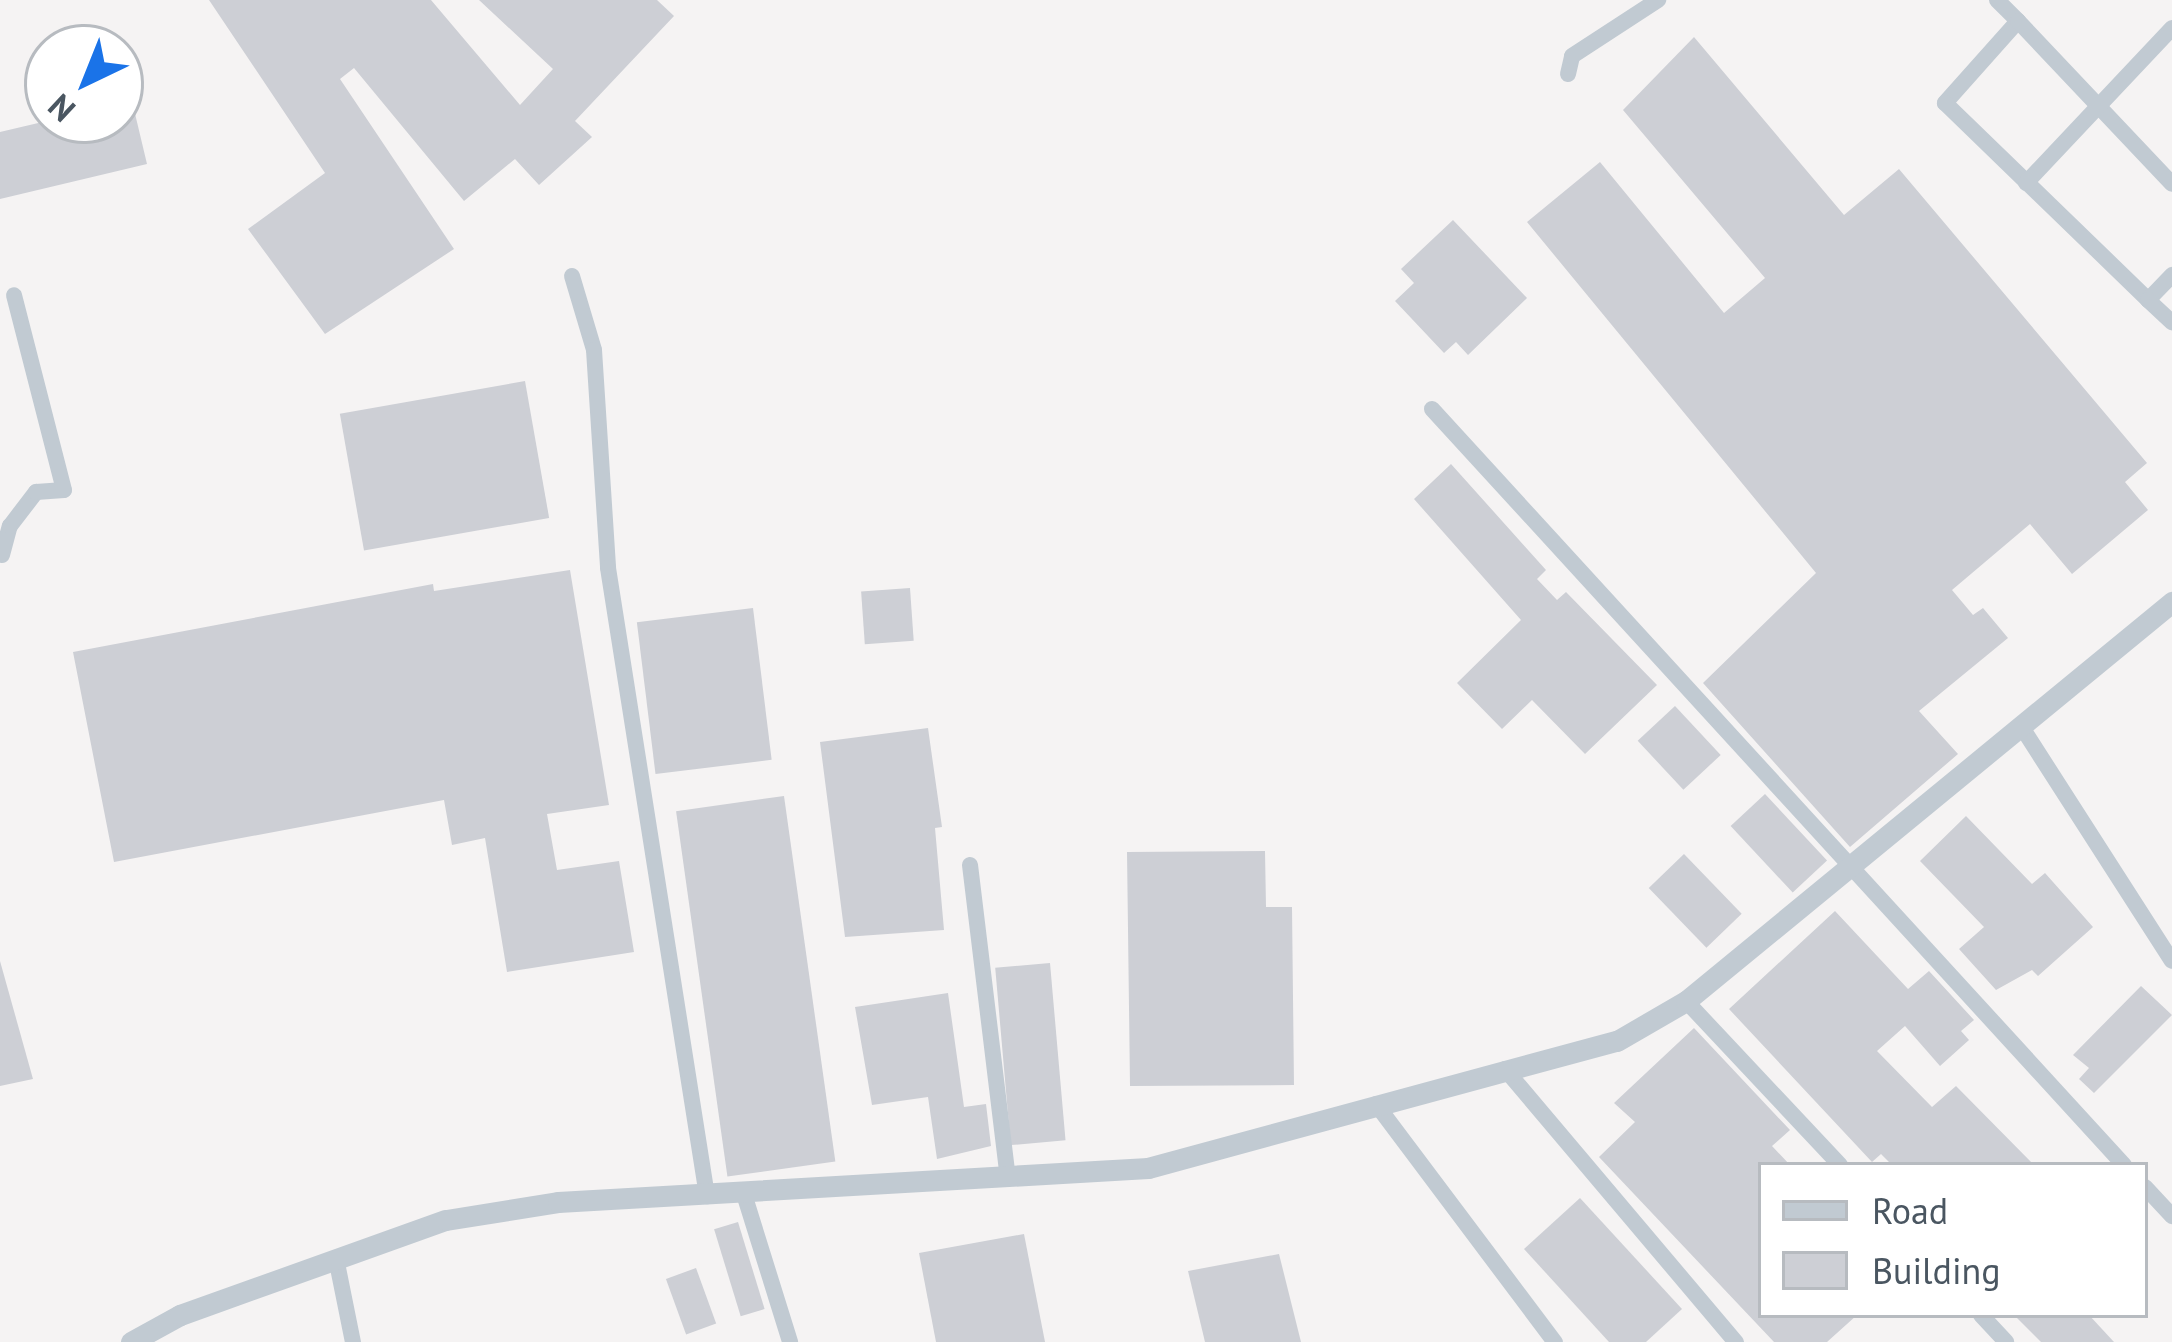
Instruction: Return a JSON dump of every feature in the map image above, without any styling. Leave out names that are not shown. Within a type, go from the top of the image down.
[{"type":"street","points":[[1568,74],[1571,56],[1658,0]]},
{"type":"street","points":[[1997,0],[2172,184]]},
{"type":"street","points":[[2018,21],[1945,103],[2172,322]]},
{"type":"street","points":[[2026,183],[2172,28]]},
{"type":"street","points":[[2148,300],[2172,275]]},
{"type":"street","points":[[572,276],[594,350],[608,568],[707,1196]]},
{"type":"street","points":[[2,555],[10,526],[36,492],[64,490],[14,295]]},
{"type":"street","points":[[1432,409],[1848,870],[2121,1162]]},
{"type":"street","points":[[131,1342],[336,1258],[446,1220],[558,1202],[1148,1168],[1617,1041],[1686,1001],[2172,602]]},
{"type":"street","points":[[2021,727],[2172,962]]},
{"type":"street","points":[[970,865],[1008,1179]]},
{"type":"street","points":[[1686,1001],[1837,1162]]},
{"type":"street","points":[[1505,1069],[1736,1342]]},
{"type":"street","points":[[1376,1104],[1555,1342]]},
{"type":"street","points":[[2148,1190],[2172,1216]]},
{"type":"street","points":[[744,1194],[790,1342]]},
{"type":"street","points":[[336,1258],[353,1342]]},
{"type":"street","points":[[1984,1318],[2006,1342]]},
{"type":"building","points":[[209,0],[431,0],[520,105],[553,69],[479,0],[657,0],[674,16],[575,121],[592,137],[539,185],[515,159],[464,201],[354,68],[340,79],[454,249],[325,334],[248,229],[325,173]]},
{"type":"building","points":[[1694,37],[1844,215],[1899,169],[2147,463],[2125,482],[2148,510],[2072,574],[2030,524],[1952,590],[1973,615],[1983,608],[2008,638],[1919,711],[1958,754],[1850,847],[1703,683],[1816,573],[1527,222],[1600,162],[1724,313],[1765,278],[1623,110]]},
{"type":"building","points":[[24,126],[24,144],[142,144],[147,164],[0,199],[0,132]]},
{"type":"building","points":[[1453,220],[1527,298],[1468,355],[1456,342],[1444,353],[1395,301],[1414,283],[1401,269]]},
{"type":"building","points":[[525,381],[549,518],[364,551],[340,414]]},
{"type":"building","points":[[1451,464],[1546,570],[1537,579],[1557,600],[1566,592],[1657,685],[1585,754],[1532,700],[1502,729],[1457,683],[1521,620],[1414,499]]},
{"type":"building","points":[[570,570],[609,805],[547,814],[557,870],[619,861],[634,952],[507,972],[485,838],[452,845],[444,800],[114,862],[73,652],[433,584],[434,591]]},
{"type":"building","points":[[910,588],[914,641],[865,644],[861,591]]},
{"type":"building","points":[[753,608],[772,760],[656,774],[637,622]]},
{"type":"building","points":[[1675,706],[1721,755],[1683,790],[1638,741]]},
{"type":"building","points":[[928,728],[942,827],[935,828],[944,930],[845,937],[820,742]]},
{"type":"building","points":[[1765,794],[1827,861],[1793,893],[1731,826]]},
{"type":"building","points":[[784,796],[835,1161],[727,1177],[676,811]]},
{"type":"building","points":[[1966,816],[2032,884],[2045,873],[2093,927],[2038,976],[2032,970],[1996,990],[1959,949],[1984,927],[1920,861]]},
{"type":"building","points":[[1265,851],[1266,907],[1292,907],[1294,1085],[1130,1086],[1127,852]]},
{"type":"building","points":[[1684,854],[1742,914],[1706,948],[1649,888]]},
{"type":"building","points":[[1835,911],[1908,989],[1929,971],[1974,1020],[1961,1031],[1969,1040],[1940,1066],[1905,1026],[1877,1051],[1932,1107],[1956,1086],[2031,1162],[1889,1162],[1881,1154],[1872,1162],[1729,1009]]},
{"type":"building","points":[[0,961],[33,1079],[0,1086]]},
{"type":"building","points":[[1050,963],[1066,1140],[1011,1145],[995,968]]},
{"type":"building","points":[[2141,986],[2172,1015],[2094,1093],[2079,1079],[2089,1068],[2073,1055]]},
{"type":"building","points":[[948,993],[964,1107],[986,1104],[991,1146],[937,1159],[928,1097],[872,1105],[855,1007]]},
{"type":"building","points":[[1694,1028],[1790,1130],[1772,1146],[1787,1162],[1758,1162],[1758,1318],[1854,1318],[1827,1342],[1774,1342],[1599,1157],[1635,1122],[1614,1103]]},
{"type":"building","points":[[1580,1198],[1682,1309],[1646,1342],[1609,1342],[1524,1249]]},
{"type":"building","points":[[738,1222],[765,1309],[741,1316],[714,1229]]},
{"type":"building","points":[[1024,1234],[1045,1342],[936,1342],[919,1253]]},
{"type":"building","points":[[1279,1254],[1301,1342],[1205,1342],[1188,1271]]},
{"type":"building","points":[[696,1268],[716,1323],[686,1334],[666,1279]]},
{"type":"building","points":[[2017,1318],[2092,1318],[2114,1342],[2041,1342]]}]
